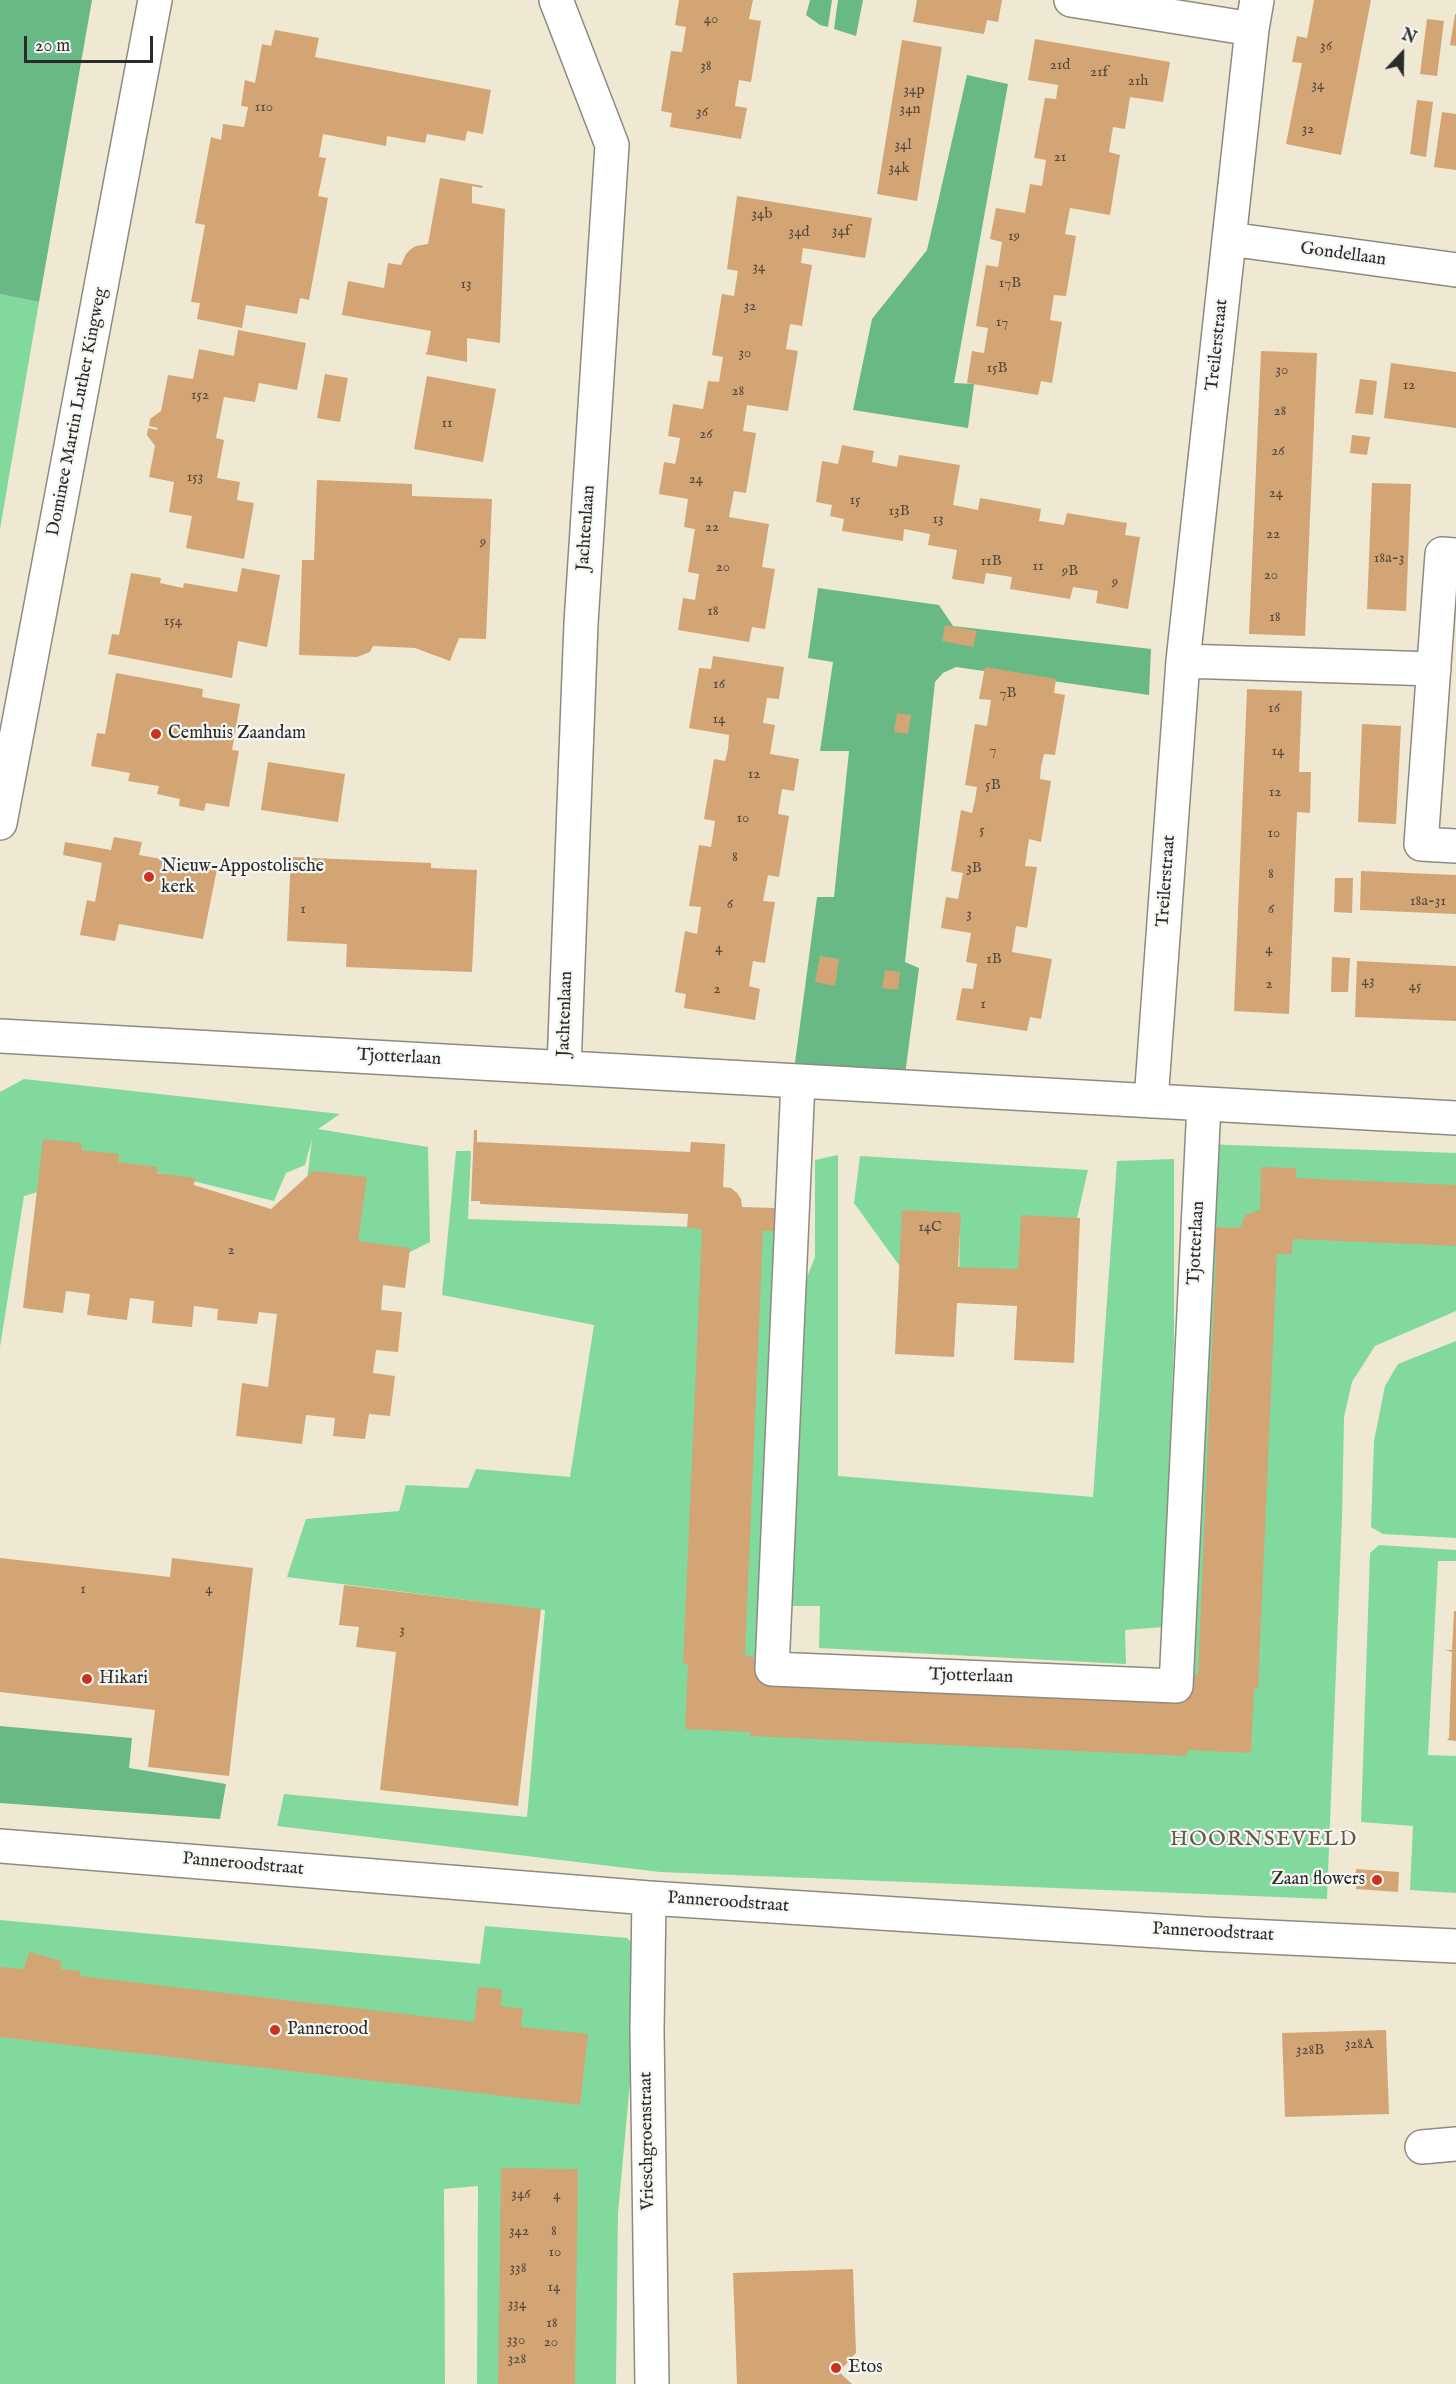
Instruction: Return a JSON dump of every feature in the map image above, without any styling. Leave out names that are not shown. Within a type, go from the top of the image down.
[{"type":"street","name":"Dominee Martin Luther Kingweg","points":[[0,823],[155,0]]},
{"type":"street","name":"Jachtenlaan","points":[[556,0],[612,145],[581,623],[564,1067]]},
{"type":"street","name":"Treilerstraat","points":[[1071,0],[1255,15],[1184,661],[1150,1101]]},
{"type":"street","name":"Gondellaan","points":[[1229,239],[1456,270]]},
{"type":"street","points":[[1456,555],[1442,554],[1421,844],[1456,846]]},
{"type":"street","points":[[1184,661],[1434,669]]},
{"type":"street","name":"Tjotterlaan","points":[[0,1036],[1456,1118]]},
{"type":"street","name":"Tjotterlaan","points":[[798,1081],[772,1669],[1176,1686],[1204,1104]]},
{"type":"street","name":"Panneroodstraat","points":[[0,1846],[649,1898],[1205,1934],[1456,1946]]},
{"type":"street","name":"Vrieschgroenstraat","points":[[649,1898],[647,2030],[652,2384]]},
{"type":"street","points":[[1422,2147],[1456,2144]]},
{"type":"green space","points":[[0,0],[92,0],[39,302],[0,294]]},
{"type":"green space","points":[[810,0],[832,0],[828,27],[820,25],[806,15]]},
{"type":"green space","points":[[838,0],[863,0],[856,36],[834,29]]},
{"type":"green space","points":[[967,75],[1008,84],[954,383],[974,384],[968,428],[853,410],[872,319],[927,250]]},
{"type":"green space","points":[[0,294],[39,302],[0,529]]},
{"type":"green space","points":[[818,588],[939,605],[953,626],[1151,649],[1149,695],[956,667],[943,673],[935,682],[905,962],[919,968],[905,1075],[794,1070],[817,897],[834,897],[849,751],[820,751],[833,662],[808,658]]},
{"type":"green space","points":[[24,1079],[340,1114],[318,1129],[428,1147],[430,1242],[398,1258],[356,1256],[306,1188],[312,1139],[305,1165],[286,1173],[274,1201],[46,1145],[38,1192],[24,1196],[0,1347],[0,1092]]},
{"type":"green space","points":[[1203,1144],[1456,1153],[1456,1311],[1375,1346],[1352,1382],[1344,1417],[1327,1899],[660,1872],[277,1826],[284,1794],[527,1817],[545,1610],[287,1577],[306,1519],[399,1511],[406,1485],[468,1488],[476,1469],[570,1477],[594,1325],[442,1295],[456,1151],[471,1151],[468,1219],[780,1230],[761,1681],[1193,1698],[1210,1296]]},
{"type":"green space","points":[[838,1155],[838,1476],[1093,1497],[1117,1161],[1174,1159],[1174,1342],[1163,1627],[1125,1630],[1126,1664],[819,1648],[820,1606],[784,1606],[795,1308],[815,1257],[815,1160]]},
{"type":"green space","points":[[860,1156],[1088,1170],[1074,1231],[1020,1281],[959,1280],[960,1227],[904,1272],[854,1203]]},
{"type":"green space","points":[[1456,1341],[1456,1538],[1383,1534],[1371,1527],[1374,1441],[1385,1386],[1398,1364]]},
{"type":"green space","points":[[1379,1545],[1456,1550],[1456,1561],[1438,1561],[1428,1755],[1456,1756],[1456,1893],[1410,1890],[1413,1826],[1361,1822],[1370,1553]]},
{"type":"green space","points":[[0,1726],[132,1738],[129,1768],[226,1784],[220,1819],[0,1803]]},
{"type":"green space","points":[[0,1920],[480,1964],[485,1926],[627,1938],[642,1952],[618,2213],[616,2384],[477,2384],[478,2186],[444,2189],[445,2384],[0,2384]]},
{"type":"building","points":[[679,0],[753,0],[749,19],[761,21],[751,82],[739,80],[735,106],[747,108],[741,139],[670,127],[672,113],[661,111],[671,51],[682,52],[686,27],[675,25]]},
{"type":"building","points":[[917,0],[1002,0],[998,22],[987,20],[984,34],[913,22]]},
{"type":"building","points":[[1314,0],[1371,0],[1341,155],[1286,144],[1302,63],[1292,62],[1297,36],[1307,38]]},
{"type":"building","points":[[1456,14],[1456,46],[1450,45]]},
{"type":"building","points":[[1427,19],[1444,21],[1437,76],[1420,74]]},
{"type":"building","points":[[275,30],[319,38],[315,57],[491,90],[483,134],[467,131],[465,141],[427,134],[425,143],[387,136],[386,146],[323,134],[319,157],[326,158],[318,196],[328,198],[309,300],[300,298],[297,314],[246,305],[242,328],[197,319],[200,303],[191,302],[205,225],[195,223],[211,137],[221,140],[223,124],[244,127],[248,107],[241,106],[245,80],[255,83],[262,44],[271,46]]},
{"type":"building","points":[[1035,39],[1170,62],[1163,102],[1130,97],[1125,129],[1113,127],[1109,152],[1120,155],[1110,215],[1070,208],[1065,234],[1076,236],[1066,296],[1054,295],[1050,320],[1062,322],[1052,383],[1041,381],[1038,395],[967,383],[972,351],[984,353],[988,328],[976,326],[986,265],[998,267],[1002,242],[990,239],[996,208],[1025,213],[1030,184],[1042,186],[1046,160],[1034,158],[1045,98],[1056,99],[1058,85],[1028,80]]},
{"type":"building","points":[[902,40],[942,47],[917,201],[877,194]]},
{"type":"building","points":[[1417,100],[1433,102],[1426,157],[1410,154]]},
{"type":"building","points":[[1442,112],[1456,114],[1456,170],[1434,167]]},
{"type":"building","points":[[440,178],[483,186],[482,188],[472,186],[472,203],[505,209],[500,343],[467,338],[467,362],[425,354],[431,331],[342,315],[348,281],[384,288],[388,263],[401,265],[411,249],[428,244]]},
{"type":"building","points":[[737,196],[872,218],[865,258],[803,248],[801,263],[812,265],[802,326],[790,324],[786,349],[798,351],[788,411],[747,405],[743,431],[756,433],[746,493],[734,491],[729,517],[769,524],[762,567],[775,569],[765,629],[752,627],[749,642],[678,630],[683,598],[695,600],[699,574],[688,572],[695,529],[684,527],[688,499],[659,494],[664,462],[675,464],[678,451],[680,438],[668,436],[673,404],[703,409],[708,381],[719,382],[723,357],[712,355],[722,294],[734,296],[738,271],[727,269]]},
{"type":"building","points":[[238,330],[306,343],[297,390],[259,383],[255,402],[224,397],[216,438],[224,440],[217,478],[240,482],[237,500],[254,503],[244,559],[186,548],[192,516],[169,512],[174,482],[149,477],[155,446],[147,435],[148,428],[157,430],[158,428],[149,426],[150,419],[161,411],[168,375],[193,379],[199,349],[234,356]]},
{"type":"building","points":[[1261,351],[1317,353],[1305,636],[1249,634]]},
{"type":"building","points":[[1391,363],[1456,372],[1456,428],[1384,418]]},
{"type":"building","points":[[325,374],[348,378],[340,422],[317,418]]},
{"type":"building","points":[[427,376],[496,389],[483,462],[414,449]]},
{"type":"building","points":[[1360,379],[1377,381],[1373,415],[1355,413]]},
{"type":"building","points":[[1352,435],[1370,437],[1367,455],[1350,453]]},
{"type":"building","points":[[842,445],[874,451],[872,462],[897,467],[899,455],[960,465],[953,505],[978,510],[980,498],[1041,509],[1039,521],[1064,525],[1067,513],[1127,523],[1125,535],[1140,537],[1128,609],[1096,603],[1098,591],[1073,587],[1070,599],[1010,589],[1012,577],[986,573],[984,584],[952,579],[957,550],[928,545],[930,534],[904,529],[903,541],[842,531],[844,519],[830,516],[832,505],[816,502],[822,461],[838,464]]},
{"type":"building","points":[[317,480],[412,484],[412,496],[492,499],[486,639],[459,638],[450,661],[415,648],[373,646],[370,652],[357,657],[299,655],[302,560],[314,560]]},
{"type":"building","points":[[1372,483],[1411,484],[1406,611],[1367,609]]},
{"type":"building","points":[[242,568],[280,575],[267,647],[238,641],[232,678],[108,654],[112,634],[119,635],[131,573],[161,578],[160,583],[183,588],[184,583],[237,592]]},
{"type":"building","points":[[945,625],[977,631],[973,647],[942,641]]},
{"type":"building","points":[[713,656],[784,667],[779,699],[767,698],[763,723],[775,725],[770,754],[799,759],[794,791],[782,789],[778,814],[789,816],[779,877],[768,875],[763,901],[775,902],[765,963],[753,961],[749,986],[760,989],[755,1020],[684,1008],[686,994],[675,992],[685,931],[697,934],[701,907],[689,906],[699,845],[711,847],[715,821],[704,819],[714,759],[725,761],[728,749],[729,735],[689,728],[699,668],[711,669]]},
{"type":"building","points":[[985,667],[1056,679],[1054,693],[1065,695],[1055,755],[1044,754],[1041,767],[1040,779],[1051,781],[1041,842],[1029,839],[1025,866],[1037,867],[1027,928],[1016,926],[1012,952],[1052,959],[1041,1019],[1030,1017],[1027,1031],[956,1020],[962,988],[973,989],[977,964],[966,962],[971,933],[941,928],[946,897],[958,899],[963,873],[951,871],[961,810],[972,813],[975,800],[977,787],[965,785],[975,724],[987,726],[991,700],[979,699]]},
{"type":"building","points":[[116,673],[203,689],[202,697],[240,704],[232,750],[239,751],[229,807],[206,803],[204,811],[179,806],[180,799],[157,794],[159,786],[128,781],[130,773],[91,766],[97,733],[105,734]]},
{"type":"building","points":[[1247,689],[1302,691],[1299,772],[1311,772],[1310,813],[1297,812],[1289,1014],[1234,1011]]},
{"type":"building","points":[[897,713],[911,715],[908,734],[894,732]]},
{"type":"building","points":[[1362,724],[1401,726],[1396,824],[1358,822]]},
{"type":"building","points":[[268,762],[345,774],[338,822],[261,810]]},
{"type":"building","points":[[114,837],[142,842],[139,855],[217,869],[203,939],[119,924],[115,941],[80,935],[87,900],[95,902],[102,863],[63,855],[65,842],[111,850]]},
{"type":"building","points":[[291,857],[431,863],[431,868],[477,870],[472,972],[346,967],[347,944],[287,941]]},
{"type":"building","points":[[1361,871],[1456,875],[1456,914],[1360,910]]},
{"type":"building","points":[[1335,878],[1353,878],[1352,913],[1334,912]]},
{"type":"building","points":[[820,956],[839,959],[835,986],[815,982]]},
{"type":"building","points":[[1332,957],[1350,958],[1348,992],[1331,992]]},
{"type":"building","points":[[1357,961],[1456,966],[1456,1021],[1355,1017]]},
{"type":"building","points":[[885,970],[900,972],[898,990],[882,988]]},
{"type":"building","points":[[474,1130],[477,1130],[477,1142],[690,1152],[691,1142],[725,1144],[723,1187],[731,1188],[737,1193],[742,1207],[775,1208],[774,1231],[763,1231],[745,1655],[758,1661],[1198,1675],[1216,1251],[1206,1250],[1207,1227],[1240,1228],[1245,1215],[1260,1210],[1261,1167],[1296,1168],[1296,1178],[1456,1185],[1456,1246],[1293,1239],[1292,1254],[1277,1254],[1258,1689],[1254,1689],[1251,1753],[1187,1750],[1187,1756],[1185,1756],[750,1736],[750,1732],[685,1729],[688,1664],[683,1664],[702,1229],[687,1228],[688,1214],[480,1204],[480,1201],[471,1201]]},
{"type":"building","points":[[43,1139],[82,1143],[81,1150],[119,1154],[118,1162],[157,1167],[157,1173],[195,1178],[194,1185],[271,1209],[313,1171],[367,1177],[358,1241],[410,1248],[405,1288],[383,1285],[381,1310],[402,1312],[398,1352],[376,1350],[373,1373],[395,1376],[390,1416],[369,1414],[365,1439],[333,1436],[335,1418],[306,1415],[302,1444],[236,1436],[242,1383],[268,1387],[277,1314],[259,1312],[257,1324],[217,1320],[218,1309],[194,1306],[192,1327],[152,1323],[154,1301],[130,1298],[127,1320],[87,1315],[90,1294],[66,1291],[63,1313],[23,1308]]},
{"type":"building","points":[[902,1210],[961,1213],[958,1267],[1018,1269],[1021,1215],[1080,1218],[1074,1363],[1014,1360],[1017,1306],[957,1303],[954,1357],[895,1354]]},
{"type":"building","points":[[0,1558],[170,1577],[172,1558],[253,1568],[229,1776],[148,1767],[155,1710],[0,1692]]},
{"type":"building","points":[[344,1585],[541,1609],[518,1806],[380,1790],[396,1652],[356,1647],[359,1627],[339,1625]]},
{"type":"building","points":[[1454,1611],[1456,1611],[1456,1741],[1447,1740],[1449,1738],[1452,1652],[1445,1650],[1452,1650]]},
{"type":"building","points":[[1356,1869],[1399,1872],[1398,1892],[1356,1889]]},
{"type":"building","name":"Pannerood","points":[[29,1952],[61,1961],[61,1969],[81,1971],[80,1976],[474,2022],[478,1987],[502,1989],[501,2006],[523,2009],[521,2027],[588,2034],[580,2105],[0,2037],[0,1967],[24,1969]]},
{"type":"building","points":[[1386,2030],[1389,2114],[1285,2117],[1282,2033]]},
{"type":"building","points":[[501,2168],[578,2169],[575,2384],[498,2384]]},
{"type":"building","points":[[853,2269],[856,2353],[839,2372],[852,2384],[737,2384],[733,2273]]},
{"type":"place","name":"Cemhuis Zaandam","points":[[156,734]]},
{"type":"place","name":"Nieuw-Appostolische kerk","points":[[149,877]]},
{"type":"place","name":"Hikari","points":[[87,1679]]},
{"type":"place","name":"Zaan flowers","points":[[1377,1880]]},
{"type":"place","name":"Pannerood","points":[[275,2030]]},
{"type":"place","name":"Etos","points":[[836,2368]]},
{"type":"district","name":"HOORNSEVELD","points":[[1264,1841]]}]
